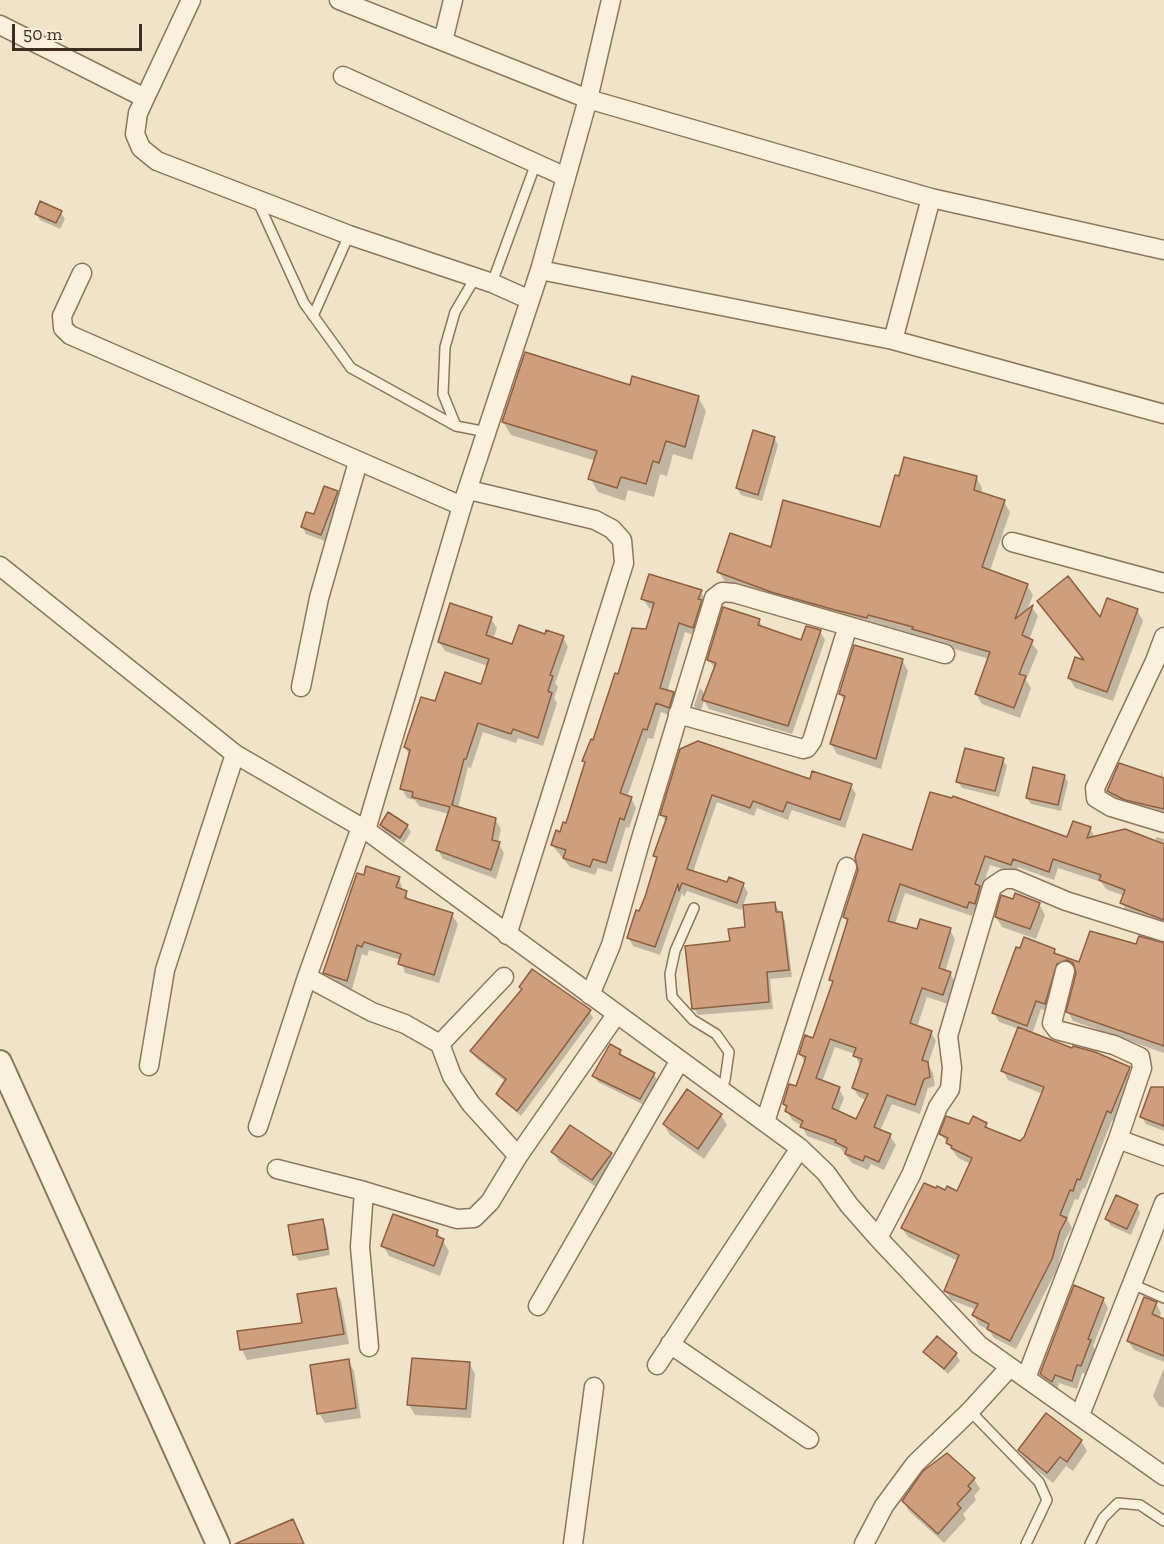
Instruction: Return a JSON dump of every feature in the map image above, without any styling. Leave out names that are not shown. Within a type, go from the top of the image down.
[{"type":"street","points":[[191,0],[138,113],[135,134],[141,148],[158,161],[257,200],[530,300]]},
{"type":"street","points":[[339,0],[588,99],[931,198],[1164,250]]},
{"type":"street","points":[[443,41],[453,0]]},
{"type":"street","points":[[258,1126],[307,977],[363,829],[540,270],[588,99],[611,0]]},
{"type":"street","points":[[0,25],[145,98]]},
{"type":"street","points":[[343,76],[566,177]]},
{"type":"street","points":[[893,340],[931,198]]},
{"type":"street","points":[[540,270],[893,340],[1164,414]]},
{"type":"street","points":[[82,273],[62,316],[63,328],[70,335],[358,462],[466,498],[596,520],[612,529],[622,540],[624,563],[507,935]]},
{"type":"street","points":[[301,687],[320,598],[358,462]]},
{"type":"street","points":[[1012,542],[1164,583]]},
{"type":"street","points":[[0,566],[235,754],[363,829],[800,1148],[826,1173],[849,1205],[878,1238],[979,1345],[1164,1476]]},
{"type":"street","points":[[590,995],[611,945],[714,598],[722,592],[734,592],[945,654]]},
{"type":"street","points":[[678,714],[803,749],[807,748],[812,741],[848,626]]},
{"type":"street","points":[[1164,637],[1151,671],[1095,788],[1096,798],[1111,807],[1164,823]]},
{"type":"street","points":[[149,1066],[165,970],[235,754]]},
{"type":"street","points":[[765,1122],[847,867]]},
{"type":"street","points":[[878,1238],[911,1175],[938,1107],[950,1089],[952,1068],[948,1036],[992,887],[1004,879],[1014,879],[1066,901],[1164,932]]},
{"type":"street","points":[[1026,1378],[1118,1139],[1142,1068],[1140,1057],[1114,1045],[1057,1030],[1052,1023],[1053,1014],[1065,971]]},
{"type":"street","points":[[307,977],[372,1012],[413,1028],[440,1044],[452,1076],[471,1104],[518,1156]]},
{"type":"street","points":[[440,1044],[504,977]]},
{"type":"street","points":[[277,1169],[364,1191],[457,1219],[474,1218],[490,1202],[518,1156],[616,1015]]},
{"type":"street","points":[[538,1306],[680,1060]]},
{"type":"street","points":[[0,1062],[218,1544]]},
{"type":"street","points":[[1118,1139],[1164,1156]]},
{"type":"street","points":[[657,1365],[800,1148]]},
{"type":"street","points":[[364,1191],[360,1247],[369,1347]]},
{"type":"street","points":[[1080,1415],[1164,1203]]},
{"type":"street","points":[[670,1344],[809,1439]]},
{"type":"street","points":[[864,1544],[884,1506],[915,1464],[970,1411],[1010,1367]]},
{"type":"street","points":[[573,1544],[594,1387]]},
{"type":"lane","points":[[456,426],[442,394],[446,347],[455,312],[483,281],[536,164]]},
{"type":"lane","points":[[257,200],[304,303],[351,368],[456,426],[488,432]]},
{"type":"lane","points":[[313,316],[350,235]]},
{"type":"lane","points":[[694,908],[675,951],[670,974],[672,997],[693,1020],[716,1035],[729,1052],[726,1080],[721,1090]]},
{"type":"lane","points":[[1132,1284],[1164,1299]]},
{"type":"lane","points":[[970,1411],[1039,1482],[1047,1500],[1026,1544]]},
{"type":"lane","points":[[1090,1544],[1103,1518],[1118,1503],[1140,1505],[1164,1521]]},
{"type":"building","points":[[40,201],[62,211],[56,223],[35,214]]},
{"type":"building","points":[[525,352],[630,385],[632,376],[699,396],[685,447],[666,441],[659,463],[653,461],[646,484],[621,477],[617,488],[588,479],[597,451],[502,422]]},
{"type":"building","points":[[753,430],[775,437],[758,495],[736,488]]},
{"type":"building","points":[[904,457],[977,476],[974,490],[1005,500],[982,567],[1028,584],[1015,619],[1033,605],[1022,635],[1033,640],[1019,674],[1026,676],[1014,708],[975,694],[990,652],[912,629],[913,627],[868,615],[867,618],[771,592],[717,572],[730,533],[771,547],[783,500],[880,527],[895,475],[899,476]]},
{"type":"building","points":[[324,486],[338,491],[321,535],[301,527],[306,512],[314,514]]},
{"type":"building","points":[[649,574],[702,590],[698,599],[702,600],[693,628],[679,623],[660,688],[674,692],[669,708],[656,703],[647,730],[643,729],[620,793],[632,797],[624,820],[620,818],[606,863],[593,859],[590,867],[563,858],[566,850],[551,845],[556,830],[560,832],[563,822],[566,823],[585,762],[582,761],[591,739],[593,740],[615,673],[618,674],[632,628],[646,629],[654,603],[641,599]]},
{"type":"building","points":[[1068,576],[1100,617],[1107,598],[1138,609],[1107,692],[1068,678],[1075,657],[1084,660],[1037,601]]},
{"type":"building","points":[[450,603],[492,617],[486,635],[512,644],[519,625],[545,634],[546,630],[564,636],[550,675],[553,676],[548,691],[552,693],[538,738],[513,729],[511,734],[478,723],[466,759],[464,759],[452,805],[496,818],[492,840],[500,842],[491,870],[436,850],[450,807],[412,797],[413,792],[400,789],[410,750],[404,747],[421,697],[435,701],[445,672],[481,684],[489,659],[438,642]]},
{"type":"building","points":[[723,607],[760,619],[758,625],[801,640],[806,626],[821,630],[788,726],[702,700],[716,663],[707,660]]},
{"type":"building","points":[[854,645],[903,659],[876,759],[830,744],[845,696],[839,694]]},
{"type":"building","points":[[698,741],[810,779],[812,771],[852,784],[840,820],[787,802],[783,812],[753,801],[750,808],[712,795],[687,869],[727,882],[729,877],[744,883],[737,903],[682,883],[679,891],[678,884],[655,947],[627,938],[636,910],[639,911],[645,897],[657,857],[653,856],[667,817],[660,815],[680,749]]},
{"type":"building","points":[[965,748],[1004,758],[995,791],[956,782]]},
{"type":"building","points":[[1119,763],[1164,778],[1164,809],[1125,800],[1107,791]]},
{"type":"building","points":[[1033,767],[1065,775],[1058,805],[1026,798]]},
{"type":"building","points":[[930,792],[952,798],[953,796],[1067,837],[1073,821],[1091,827],[1087,838],[1125,829],[1164,844],[1164,920],[1120,903],[1125,890],[1099,880],[1101,875],[1053,859],[1049,872],[1013,859],[1011,865],[985,856],[975,884],[980,886],[975,904],[969,902],[967,908],[900,884],[888,921],[917,929],[920,919],[951,928],[939,968],[951,972],[943,995],[922,988],[910,1023],[932,1031],[922,1060],[928,1062],[930,1077],[924,1079],[915,1105],[887,1095],[874,1127],[891,1134],[879,1162],[865,1156],[863,1161],[845,1154],[847,1148],[835,1142],[836,1140],[800,1127],[803,1121],[785,1111],[787,1106],[783,1104],[789,1084],[796,1086],[806,1057],[799,1054],[805,1035],[813,1038],[833,981],[829,980],[848,919],[843,917],[858,870],[855,857],[863,834],[912,850]],"holes":[[[830,1039],[856,1048],[853,1056],[862,1059],[852,1088],[868,1094],[856,1119],[832,1108],[840,1087],[816,1078]]]},
{"type":"building","points":[[388,812],[408,825],[400,838],[380,825]]},
{"type":"building","points":[[366,866],[400,877],[396,887],[407,891],[405,898],[453,913],[434,975],[398,964],[401,954],[364,942],[362,947],[357,945],[347,981],[323,973],[357,873],[364,875]]},
{"type":"building","points":[[1015,893],[1040,903],[1030,929],[995,917],[1001,895],[1013,899]]},
{"type":"building","points":[[775,902],[776,912],[782,912],[789,970],[767,972],[769,1002],[692,1009],[685,946],[730,941],[728,929],[745,927],[743,905]]},
{"type":"building","points":[[1090,931],[1136,944],[1139,936],[1164,943],[1164,1046],[1066,1012],[1076,973],[1073,963],[1067,960],[1057,964],[1045,1004],[1036,1001],[1027,1026],[992,1013],[1016,947],[1020,948],[1024,937],[1055,949],[1054,953],[1079,962]]},
{"type":"building","points":[[532,969],[591,1010],[517,1111],[496,1094],[506,1079],[470,1051],[522,989],[519,987]]},
{"type":"building","points":[[1018,1027],[1072,1048],[1073,1046],[1095,1052],[1130,1067],[1111,1113],[1107,1111],[1080,1180],[1077,1179],[1073,1191],[1070,1190],[1060,1215],[1067,1218],[1060,1231],[1052,1259],[1010,1341],[987,1329],[989,1324],[972,1315],[978,1304],[944,1291],[959,1255],[901,1228],[924,1183],[945,1190],[947,1186],[957,1191],[972,1158],[951,1148],[952,1146],[946,1143],[948,1138],[939,1134],[946,1116],[969,1124],[973,1116],[987,1123],[985,1127],[1020,1141],[1024,1137],[1044,1087],[1001,1071]]},
{"type":"building","points":[[610,1044],[621,1050],[619,1054],[655,1073],[640,1099],[592,1076]]},
{"type":"building","points":[[1151,1087],[1164,1087],[1164,1126],[1140,1117]]},
{"type":"building","points":[[687,1089],[722,1114],[698,1149],[663,1124]]},
{"type":"building","points":[[570,1125],[612,1153],[592,1180],[551,1152]]},
{"type":"building","points":[[1116,1195],[1138,1205],[1127,1229],[1105,1219]]},
{"type":"building","points":[[393,1214],[438,1230],[436,1236],[444,1239],[434,1266],[381,1246]]},
{"type":"building","points":[[323,1219],[328,1249],[293,1255],[288,1225]]},
{"type":"building","points":[[1074,1285],[1104,1298],[1088,1339],[1091,1340],[1081,1366],[1077,1365],[1072,1381],[1055,1375],[1052,1382],[1040,1374]]},
{"type":"building","points":[[336,1288],[344,1334],[240,1350],[237,1331],[302,1323],[297,1294]]},
{"type":"building","points":[[1144,1297],[1157,1302],[1152,1314],[1164,1319],[1164,1356],[1127,1341]]},
{"type":"building","points":[[937,1336],[957,1353],[944,1369],[923,1352]]},
{"type":"building","points":[[412,1358],[470,1362],[466,1409],[407,1405]]},
{"type":"building","points":[[349,1359],[356,1408],[317,1414],[310,1365]]},
{"type":"building","points":[[1046,1413],[1082,1440],[1067,1462],[1060,1457],[1047,1473],[1018,1450]]},
{"type":"building","points":[[947,1453],[975,1478],[968,1486],[971,1489],[957,1504],[961,1508],[938,1534],[902,1501],[923,1471]]},
{"type":"building","points":[[293,1519],[304,1544],[235,1544]]}]
